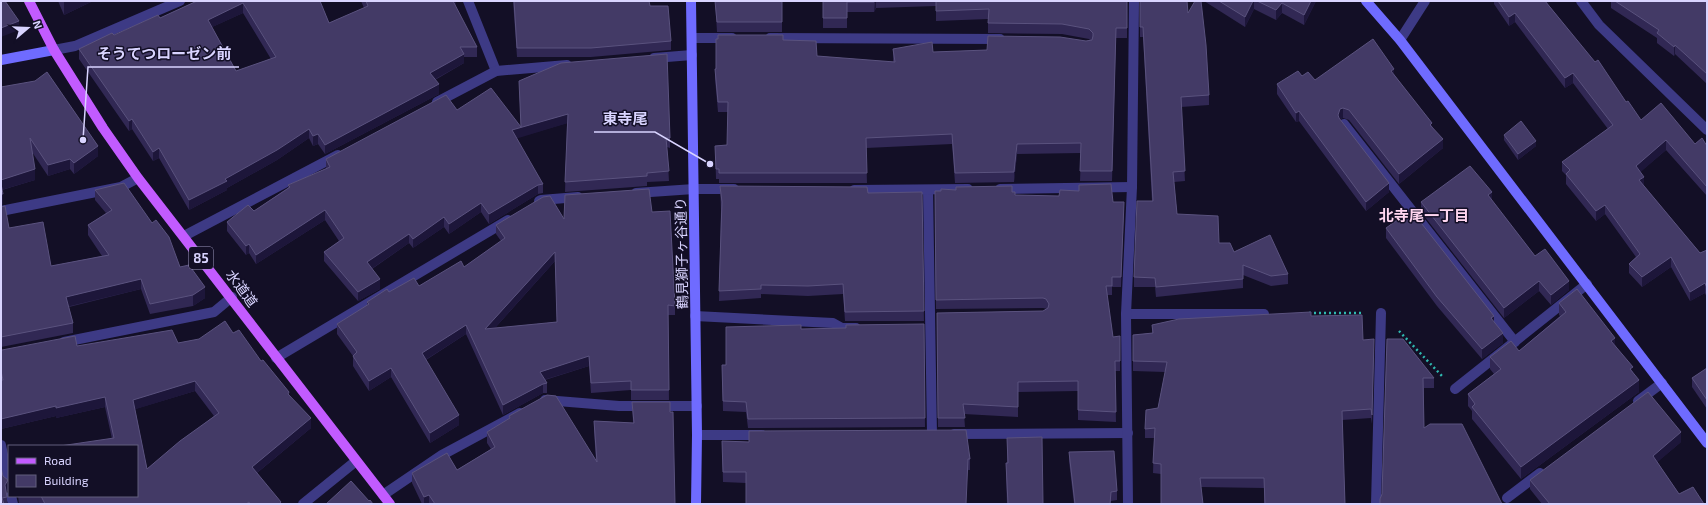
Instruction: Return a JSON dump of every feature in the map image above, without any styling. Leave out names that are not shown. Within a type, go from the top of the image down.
[{"type":"main road","name":"水道道","points":[[29,1],[54,50],[103,128],[138,178],[232,297],[276,358],[390,504]]},
{"type":"street","points":[[1,60],[75,46],[180,1]]},
{"type":"street","points":[[468,1],[496,71]]},
{"type":"street","name":"鶴見獅子ヶ谷通り","points":[[691,1],[697,406],[696,504]]},
{"type":"street","points":[[1128,504],[1126,314],[1132,187],[1134,1]]},
{"type":"street","points":[[1366,1],[1400,40],[1707,442]]},
{"type":"street","points":[[1400,40],[1425,1]]},
{"type":"street","points":[[1581,1],[1599,25],[1707,130]]},
{"type":"street","points":[[692,38],[739,38]]},
{"type":"street","points":[[762,38],[1014,40]]},
{"type":"street","points":[[645,59],[692,55]]},
{"type":"street","points":[[426,108],[496,71],[574,64]]},
{"type":"street","points":[[1344,124],[1515,342]]},
{"type":"street","points":[[184,236],[350,148]]},
{"type":"street","points":[[1,212],[121,187],[138,178]]},
{"type":"street","points":[[991,189],[1132,187]]},
{"type":"street","points":[[625,194],[694,189],[741,189]]},
{"type":"street","points":[[842,190],[975,189]]},
{"type":"street","points":[[928,190],[934,316],[927,327],[928,434],[1128,433]]},
{"type":"street","points":[[528,208],[541,200],[587,196]]},
{"type":"street","points":[[276,358],[514,216]]},
{"type":"street","points":[[1455,389],[1587,284]]},
{"type":"street","points":[[54,344],[214,312],[232,297]]},
{"type":"street","points":[[1376,504],[1382,313]]},
{"type":"street","points":[[1126,314],[1264,314]]},
{"type":"street","points":[[695,316],[833,323],[842,328],[864,328]]},
{"type":"street","points":[[1631,406],[1662,383]]},
{"type":"street","points":[[383,495],[442,455],[546,399],[619,406],[697,406]]},
{"type":"street","points":[[697,435],[776,435]]},
{"type":"street","points":[[1,445],[8,479]]},
{"type":"street","points":[[303,504],[356,461]]},
{"type":"street","points":[[1507,498],[1550,466]]},
{"type":"building","points":[[1,1],[5,1],[19,21],[1,28]]},
{"type":"building","points":[[197,1],[320,1],[329,23],[368,6],[366,1],[453,1],[477,47],[460,47],[464,54],[430,73],[439,84],[325,145],[318,134],[313,136],[309,129],[277,150],[225,179],[227,181],[189,200],[159,148],[153,152],[132,119],[129,121],[79,49],[112,33],[114,35],[158,15],[160,18]],"holes":[[[243,3],[276,57],[236,71],[208,20]]]},
{"type":"building","points":[[514,1],[649,1],[650,6],[668,6],[671,41],[591,48],[517,48]]},
{"type":"building","points":[[715,1],[782,1],[782,22],[717,22]]},
{"type":"building","points":[[823,1],[875,1],[847,2],[847,18],[823,18]]},
{"type":"building","points":[[936,1],[1127,1],[1127,28],[1116,28],[1112,171],[1080,171],[1081,143],[1017,144],[1014,172],[955,173],[952,134],[866,138],[867,173],[719,173],[719,169],[716,169],[715,146],[727,145],[728,102],[718,102],[715,69],[716,39],[718,39],[718,35],[783,35],[783,40],[816,41],[817,56],[895,62],[893,49],[932,42],[933,52],[987,50],[988,36],[1060,37],[1086,41],[1092,40],[1093,36],[1093,33],[1089,29],[1062,24],[988,23],[989,9],[936,11]]},
{"type":"building","points":[[1140,1],[1187,1],[1188,13],[1195,1],[1201,1],[1206,45],[1209,95],[1181,97],[1185,171],[1173,172],[1177,214],[1218,216],[1219,243],[1230,243],[1234,252],[1270,235],[1288,274],[1271,276],[1243,265],[1243,279],[1156,287],[1155,278],[1134,277],[1137,201],[1153,201],[1143,27],[1140,27]]},
{"type":"building","points":[[1219,1],[1253,1],[1245,17]]},
{"type":"building","points":[[1257,1],[1311,1],[1304,15],[1282,3],[1276,10]]},
{"type":"building","points":[[1498,1],[1545,1],[1595,62],[1598,60],[1626,102],[1628,101],[1641,120],[1661,103],[1695,144],[1702,138],[1707,146],[1707,187],[1666,140],[1636,166],[1644,177],[1639,180],[1700,253],[1707,250],[1707,288],[1705,283],[1690,292],[1671,257],[1642,277],[1629,264],[1640,254],[1605,205],[1596,211],[1566,174],[1570,170],[1562,162],[1613,125],[1573,73],[1565,78],[1515,13],[1509,17]]},
{"type":"building","points":[[1615,1],[1707,1],[1707,74],[1675,45],[1674,47],[1657,33],[1659,30]]},
{"type":"building","points":[[1373,39],[1394,69],[1391,71],[1432,123],[1430,125],[1443,139],[1399,174],[1349,110],[1343,108],[1340,109],[1338,115],[1339,118],[1389,183],[1366,202],[1299,111],[1296,113],[1277,84],[1298,71],[1302,76],[1308,72],[1315,80]]},
{"type":"building","points":[[667,54],[670,138],[666,138],[669,171],[647,173],[647,176],[565,182],[568,114],[512,130],[543,184],[538,185],[489,214],[481,203],[449,224],[444,217],[413,239],[409,234],[367,262],[380,279],[358,292],[324,252],[344,238],[325,210],[256,255],[249,244],[246,246],[227,222],[248,205],[254,211],[290,187],[288,185],[330,167],[326,159],[446,95],[457,110],[491,88],[521,127],[519,81],[561,63]]},
{"type":"building","points":[[47,72],[98,146],[74,163],[70,159],[48,165],[30,138],[35,169],[1,180],[1,87],[35,81]]},
{"type":"building","points":[[1521,121],[1536,141],[1518,154],[1504,135]]},
{"type":"building","points":[[1470,166],[1492,192],[1488,195],[1535,256],[1545,249],[1569,281],[1551,295],[1539,281],[1504,308],[1421,202]]},
{"type":"building","points":[[124,183],[152,223],[156,220],[169,237],[180,267],[189,265],[205,287],[193,295],[150,304],[141,279],[66,297],[73,323],[1,337],[1,207],[5,206],[9,228],[43,222],[51,266],[109,255],[88,225],[112,210],[95,190]]},
{"type":"building","points":[[1111,184],[1113,202],[1124,202],[1121,277],[1112,277],[1112,286],[1106,286],[1113,337],[1120,336],[1120,361],[1115,361],[1116,412],[1078,410],[1078,381],[1018,382],[1018,407],[963,404],[965,418],[938,418],[937,313],[1043,311],[1048,308],[1049,304],[1046,299],[1043,298],[936,300],[935,191],[941,191],[941,189],[956,190],[956,187],[1012,186],[1012,192],[1015,192],[1015,195],[1059,196],[1060,190],[1079,191],[1079,185]]},
{"type":"building","points":[[720,186],[867,187],[868,193],[922,192],[924,311],[845,312],[843,284],[808,286],[761,285],[761,289],[719,291],[722,202]]},
{"type":"building","points":[[649,189],[652,212],[670,211],[675,306],[668,305],[669,390],[631,390],[631,381],[591,383],[589,356],[540,372],[547,383],[503,405],[466,325],[422,353],[459,415],[430,433],[391,368],[369,381],[353,356],[357,352],[337,324],[369,304],[367,302],[387,289],[389,292],[414,278],[419,286],[461,261],[464,267],[505,238],[496,225],[543,197],[550,196],[564,219],[565,195]],"holes":[[[555,252],[557,322],[485,329]]]},
{"type":"building","points":[[1411,210],[1494,316],[1491,318],[1503,333],[1482,349],[1437,297],[1386,228]]},
{"type":"building","points":[[1577,289],[1615,338],[1611,341],[1633,367],[1630,369],[1639,380],[1521,467],[1472,407],[1475,404],[1468,394],[1501,369],[1490,357],[1511,341],[1519,351],[1566,312],[1559,303]]},
{"type":"building","points":[[1311,312],[1311,316],[1362,315],[1363,340],[1374,339],[1372,415],[1371,409],[1342,411],[1345,504],[1265,504],[1264,478],[1200,478],[1203,504],[1161,504],[1161,464],[1153,463],[1155,428],[1145,429],[1146,410],[1158,408],[1167,362],[1133,361],[1133,335],[1153,333],[1152,325],[1179,319]]},
{"type":"building","points":[[225,321],[233,333],[239,330],[261,361],[263,360],[289,392],[288,394],[311,418],[252,467],[281,502],[279,504],[250,504],[249,502],[246,504],[45,504],[42,497],[138,497],[138,445],[67,445],[114,438],[105,397],[56,408],[56,406],[1,419],[1,380],[3,380],[1,371],[1,350],[75,336],[77,346],[172,330],[178,343],[199,339]],"holes":[[[195,381],[219,413],[180,441],[147,469],[133,400]]]},
{"type":"building","points":[[924,324],[925,418],[748,419],[746,402],[723,401],[722,365],[726,365],[726,327],[801,325],[801,329],[846,328],[846,325]]},
{"type":"building","points":[[1387,339],[1403,339],[1434,378],[1423,378],[1424,428],[1430,424],[1462,424],[1502,504],[1380,504],[1382,494]]},
{"type":"building","points":[[1707,368],[1707,400],[1692,378]]},
{"type":"building","points":[[1648,392],[1681,432],[1653,456],[1679,494],[1693,487],[1704,504],[1550,504],[1530,480]]},
{"type":"building","points":[[547,395],[556,396],[597,462],[594,421],[634,423],[632,402],[670,402],[670,412],[673,412],[675,504],[435,504],[429,495],[424,497],[412,473],[447,453],[457,470],[495,447],[487,432],[510,418],[509,416]]},
{"type":"building","points":[[966,430],[970,459],[968,459],[966,504],[746,504],[746,472],[723,472],[722,441],[749,442],[749,431]]},
{"type":"building","points":[[1042,437],[1043,504],[1008,504],[1006,463],[1008,463],[1007,438]]},
{"type":"building","points":[[1114,451],[1117,491],[1111,492],[1110,504],[1075,504],[1069,452]]},
{"type":"building","points":[[1,467],[3,476],[8,480],[5,485],[7,497],[2,498],[4,504],[1,504]]},
{"type":"building","points":[[351,481],[373,504],[326,504]]},
{"type":"place","name":"そうてつローゼン前","points":[[83,140]]},
{"type":"place","name":"東寺尾","points":[[710,164]]},
{"type":"district","name":"北寺尾一丁目","points":[[1424,215]]}]
